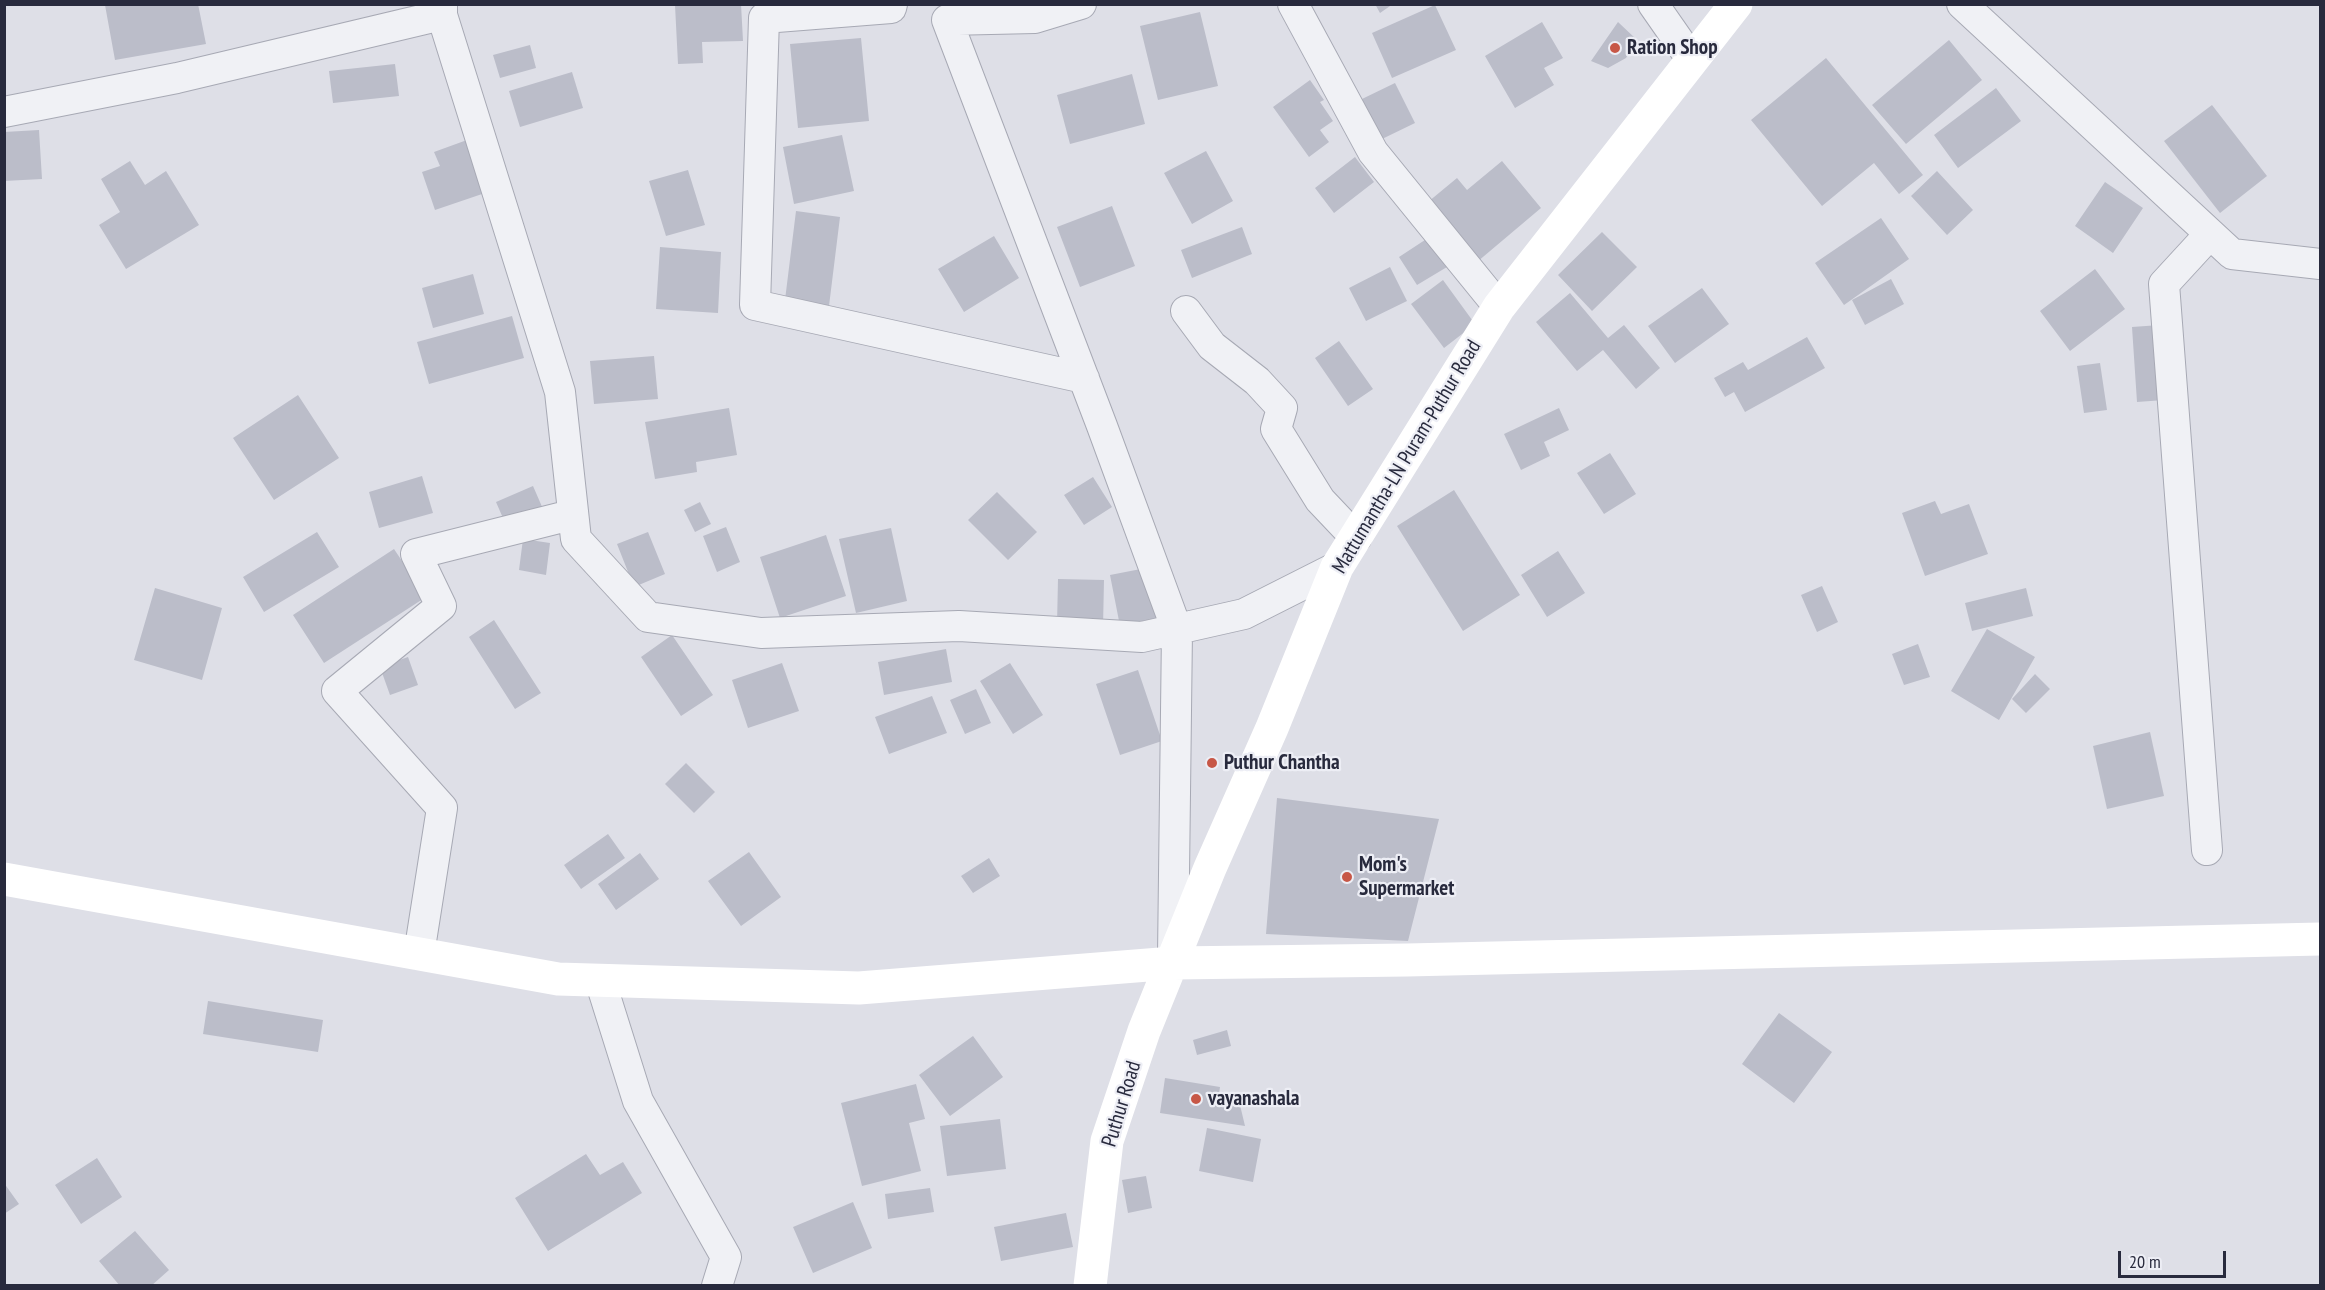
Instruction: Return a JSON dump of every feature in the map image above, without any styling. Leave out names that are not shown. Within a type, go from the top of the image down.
[{"type":"main road","name":"Mattumantha-LN Puram-Puthur Road","points":[[1173,963],[1210,868],[1272,728],[1337,567],[1499,307],[1736,4]]},
{"type":"main road","points":[[4,879],[558,979],[859,988],[1173,963],[1443,960],[2320,939]]},
{"type":"main road","name":"Puthur Road","points":[[1090,1286],[1107,1141],[1144,1032],[1173,963]]},
{"type":"street","points":[[892,4],[891,8],[764,18],[755,305],[1084,378]]},
{"type":"street","points":[[1080,4],[1035,18],[947,20],[1084,378],[1177,630],[1173,963]]},
{"type":"street","points":[[1293,4],[1373,152],[1499,307]]},
{"type":"street","points":[[1653,4],[1692,60]]},
{"type":"street","points":[[1962,4],[2232,254],[2320,264]]},
{"type":"street","points":[[4,112],[177,78],[442,10],[560,392],[571,515],[576,539],[648,617],[761,633],[959,626],[1142,637],[1244,614],[1337,567]]},
{"type":"street","points":[[2207,850],[2164,284],[2210,234]]},
{"type":"street","points":[[1186,310],[1212,346],[1257,381],[1282,408],[1276,429],[1320,500],[1356,538]]},
{"type":"street","points":[[419,954],[442,808],[337,691],[441,606],[416,554],[571,515]]},
{"type":"street","points":[[600,980],[638,1101],[726,1257],[717,1286]]},
{"type":"building","points":[[198,4],[206,44],[115,60],[105,5]]},
{"type":"building","points":[[741,4],[743,41],[702,42],[703,63],[678,64],[675,5]]},
{"type":"building","points":[[1375,4],[1393,4],[1380,13]]},
{"type":"building","points":[[1435,5],[1456,50],[1392,78],[1372,33]]},
{"type":"building","points":[[1200,12],[1218,86],[1158,100],[1140,26]]},
{"type":"building","points":[[1542,22],[1563,58],[1544,68],[1554,85],[1515,108],[1485,56]]},
{"type":"building","name":"Ration Shop","points":[[1618,22],[1636,39],[1626,58],[1608,68],[1591,61]]},
{"type":"building","points":[[861,38],[869,121],[798,128],[790,44]]},
{"type":"building","points":[[1949,40],[1982,80],[1906,144],[1872,105]]},
{"type":"building","points":[[530,45],[536,68],[500,78],[493,55]]},
{"type":"building","points":[[1826,58],[1923,175],[1899,194],[1874,163],[1822,206],[1751,120]]},
{"type":"building","points":[[395,64],[399,96],[333,103],[329,71]]},
{"type":"building","points":[[572,72],[583,108],[520,127],[509,91]]},
{"type":"building","points":[[1132,74],[1145,124],[1070,144],[1057,95]]},
{"type":"building","points":[[1310,80],[1324,100],[1320,102],[1333,121],[1320,130],[1329,142],[1309,157],[1273,107]]},
{"type":"building","points":[[1395,83],[1415,123],[1382,139],[1362,99]]},
{"type":"building","points":[[1996,88],[2021,121],[1958,168],[1934,135]]},
{"type":"building","points":[[2212,105],[2267,176],[2220,213],[2164,141]]},
{"type":"building","points":[[39,130],[42,179],[4,181],[4,132]]},
{"type":"building","points":[[842,135],[854,191],[794,204],[783,147]]},
{"type":"building","points":[[467,140],[485,193],[435,210],[422,172],[440,166],[434,152]]},
{"type":"building","points":[[1206,151],[1233,201],[1192,224],[1164,173]]},
{"type":"building","points":[[1355,157],[1374,182],[1334,213],[1315,188]]},
{"type":"building","points":[[130,161],[145,185],[166,171],[199,225],[126,269],[99,225],[120,212],[101,179]]},
{"type":"building","points":[[1502,161],[1541,208],[1477,262],[1428,202],[1457,178],[1467,190]]},
{"type":"building","points":[[688,170],[705,225],[666,236],[649,181]]},
{"type":"building","points":[[1937,171],[1973,210],[1947,235],[1911,196]]},
{"type":"building","points":[[2105,182],[2143,208],[2113,253],[2075,226]]},
{"type":"building","points":[[1112,206],[1135,266],[1080,287],[1057,227]]},
{"type":"building","points":[[796,211],[840,217],[829,306],[785,300]]},
{"type":"building","points":[[1881,218],[1909,259],[1844,305],[1815,263]]},
{"type":"building","points":[[1242,227],[1252,254],[1192,278],[1181,250]]},
{"type":"building","points":[[1602,232],[1637,267],[1592,311],[1558,275]]},
{"type":"building","points":[[994,236],[1019,278],[964,312],[938,269]]},
{"type":"building","points":[[1428,238],[1447,267],[1417,285],[1399,257]]},
{"type":"building","points":[[660,247],[721,252],[718,313],[656,309]]},
{"type":"building","points":[[1390,267],[1407,301],[1366,321],[1349,288]]},
{"type":"building","points":[[2095,269],[2125,309],[2070,351],[2040,311]]},
{"type":"building","points":[[473,274],[484,314],[433,328],[422,288]]},
{"type":"building","points":[[1891,279],[1904,304],[1865,325],[1852,300]]},
{"type":"building","points":[[1443,280],[1475,324],[1444,348],[1411,304]]},
{"type":"building","points":[[1702,288],[1729,324],[1675,363],[1648,326]]},
{"type":"building","points":[[1570,293],[1608,338],[1624,325],[1660,368],[1636,389],[1603,350],[1577,371],[1536,322]]},
{"type":"building","points":[[512,316],[524,358],[429,384],[417,342]]},
{"type":"building","points":[[2160,325],[2164,400],[2137,402],[2132,327]]},
{"type":"building","points":[[1807,337],[1825,368],[1745,412],[1734,392],[1725,397],[1714,378],[1743,362],[1748,370]]},
{"type":"building","points":[[1339,341],[1373,389],[1348,406],[1315,358]]},
{"type":"building","points":[[654,356],[658,399],[594,404],[590,361]]},
{"type":"building","points":[[2100,363],[2107,410],[2084,413],[2077,366]]},
{"type":"building","points":[[298,395],[339,458],[274,500],[233,438]]},
{"type":"building","points":[[729,408],[737,455],[696,462],[697,472],[655,479],[645,422]]},
{"type":"building","points":[[1559,408],[1569,430],[1544,442],[1550,456],[1521,470],[1504,434]]},
{"type":"building","points":[[1610,453],[1636,494],[1604,514],[1577,473]]},
{"type":"building","points":[[422,476],[433,513],[379,528],[369,492]]},
{"type":"building","points":[[1093,477],[1112,507],[1084,525],[1064,495]]},
{"type":"building","points":[[533,486],[543,509],[506,525],[496,502]]},
{"type":"building","points":[[1454,490],[1520,595],[1463,631],[1397,526]]},
{"type":"building","points":[[997,492],[1037,532],[1008,560],[968,520]]},
{"type":"building","points":[[1935,501],[1941,514],[1969,504],[1988,554],[1925,576],[1902,513]]},
{"type":"building","points":[[700,502],[711,524],[695,532],[684,510]]},
{"type":"building","points":[[726,527],[740,562],[717,572],[703,536]]},
{"type":"building","points":[[891,528],[907,601],[856,613],[839,539]]},
{"type":"building","points":[[317,532],[339,567],[264,612],[243,577]]},
{"type":"building","points":[[648,532],[665,574],[634,587],[617,544]]},
{"type":"building","points":[[826,535],[846,596],[780,618],[760,557]]},
{"type":"building","points":[[523,539],[550,543],[546,575],[519,570]]},
{"type":"building","points":[[394,549],[426,597],[324,663],[293,615]]},
{"type":"building","points":[[1558,551],[1585,593],[1547,617],[1521,575]]},
{"type":"building","points":[[1146,568],[1156,618],[1120,626],[1110,575]]},
{"type":"building","points":[[1058,579],[1104,580],[1103,627],[1057,625]]},
{"type":"building","points":[[1822,586],[1838,622],[1817,632],[1801,595]]},
{"type":"building","points":[[155,588],[222,608],[202,680],[134,660]]},
{"type":"building","points":[[2026,588],[2033,616],[1972,631],[1965,603]]},
{"type":"building","points":[[494,620],[541,693],[515,709],[469,637]]},
{"type":"building","points":[[1987,629],[2035,657],[1999,720],[1951,691]]},
{"type":"building","points":[[672,635],[713,695],[681,716],[641,657]]},
{"type":"building","points":[[1918,644],[1930,677],[1904,685],[1892,654]]},
{"type":"building","points":[[946,649],[952,682],[884,695],[878,662]]},
{"type":"building","points":[[408,657],[418,685],[390,695],[380,667]]},
{"type":"building","points":[[782,663],[799,711],[748,728],[732,680]]},
{"type":"building","points":[[1010,663],[1043,715],[1013,734],[980,681]]},
{"type":"building","points":[[1138,670],[1162,741],[1120,755],[1096,684]]},
{"type":"building","points":[[2035,674],[2050,689],[2026,713],[2012,699]]},
{"type":"building","points":[[976,689],[991,723],[965,734],[950,700]]},
{"type":"building","points":[[932,696],[947,733],[889,754],[875,717]]},
{"type":"building","points":[[2150,732],[2164,796],[2107,809],[2093,746]]},
{"type":"building","points":[[686,763],[715,792],[694,813],[665,784]]},
{"type":"building","name":"Mom's Supermarket","points":[[1277,798],[1439,819],[1408,941],[1266,934]]},
{"type":"building","points":[[608,834],[625,858],[581,889],[564,865]]},
{"type":"building","points":[[749,852],[781,897],[741,926],[708,881]]},
{"type":"building","points":[[640,853],[659,879],[616,910],[598,884]]},
{"type":"building","points":[[989,858],[1000,876],[973,893],[961,876]]},
{"type":"building","points":[[208,1001],[323,1020],[318,1052],[203,1034]]},
{"type":"building","points":[[1779,1013],[1832,1052],[1794,1103],[1742,1064]]},
{"type":"building","points":[[1227,1030],[1231,1046],[1197,1055],[1193,1040]]},
{"type":"building","points":[[973,1036],[1003,1077],[950,1116],[919,1075]]},
{"type":"building","name":"vayanashala","points":[[1165,1078],[1220,1087],[1219,1094],[1228,1096],[1232,1103],[1240,1105],[1245,1126],[1160,1113]]},
{"type":"building","points":[[916,1084],[925,1119],[909,1123],[921,1171],[862,1186],[841,1103]]},
{"type":"building","points":[[1000,1119],[1006,1169],[947,1176],[940,1126]]},
{"type":"building","points":[[1207,1128],[1261,1139],[1253,1182],[1199,1171]]},
{"type":"building","points":[[586,1154],[600,1175],[623,1162],[642,1193],[548,1251],[515,1198]]},
{"type":"building","points":[[97,1158],[122,1197],[81,1224],[55,1185]]},
{"type":"building","points":[[1146,1176],[1152,1208],[1128,1213],[1122,1180]]},
{"type":"building","points":[[4,1183],[19,1204],[4,1214]]},
{"type":"building","points":[[930,1188],[934,1212],[888,1219],[885,1194]]},
{"type":"building","points":[[853,1202],[872,1248],[813,1273],[793,1227]]},
{"type":"building","points":[[1066,1213],[1073,1247],[1001,1261],[994,1227]]},
{"type":"building","points":[[135,1231],[169,1270],[151,1286],[120,1286],[99,1261]]},
{"type":"place","name":"Ration Shop","points":[[1615,48]]},
{"type":"place","name":"Puthur Chantha","points":[[1212,763]]},
{"type":"place","name":"Mom's Supermarket","points":[[1347,877]]},
{"type":"place","name":"vayanashala","points":[[1196,1099]]}]
